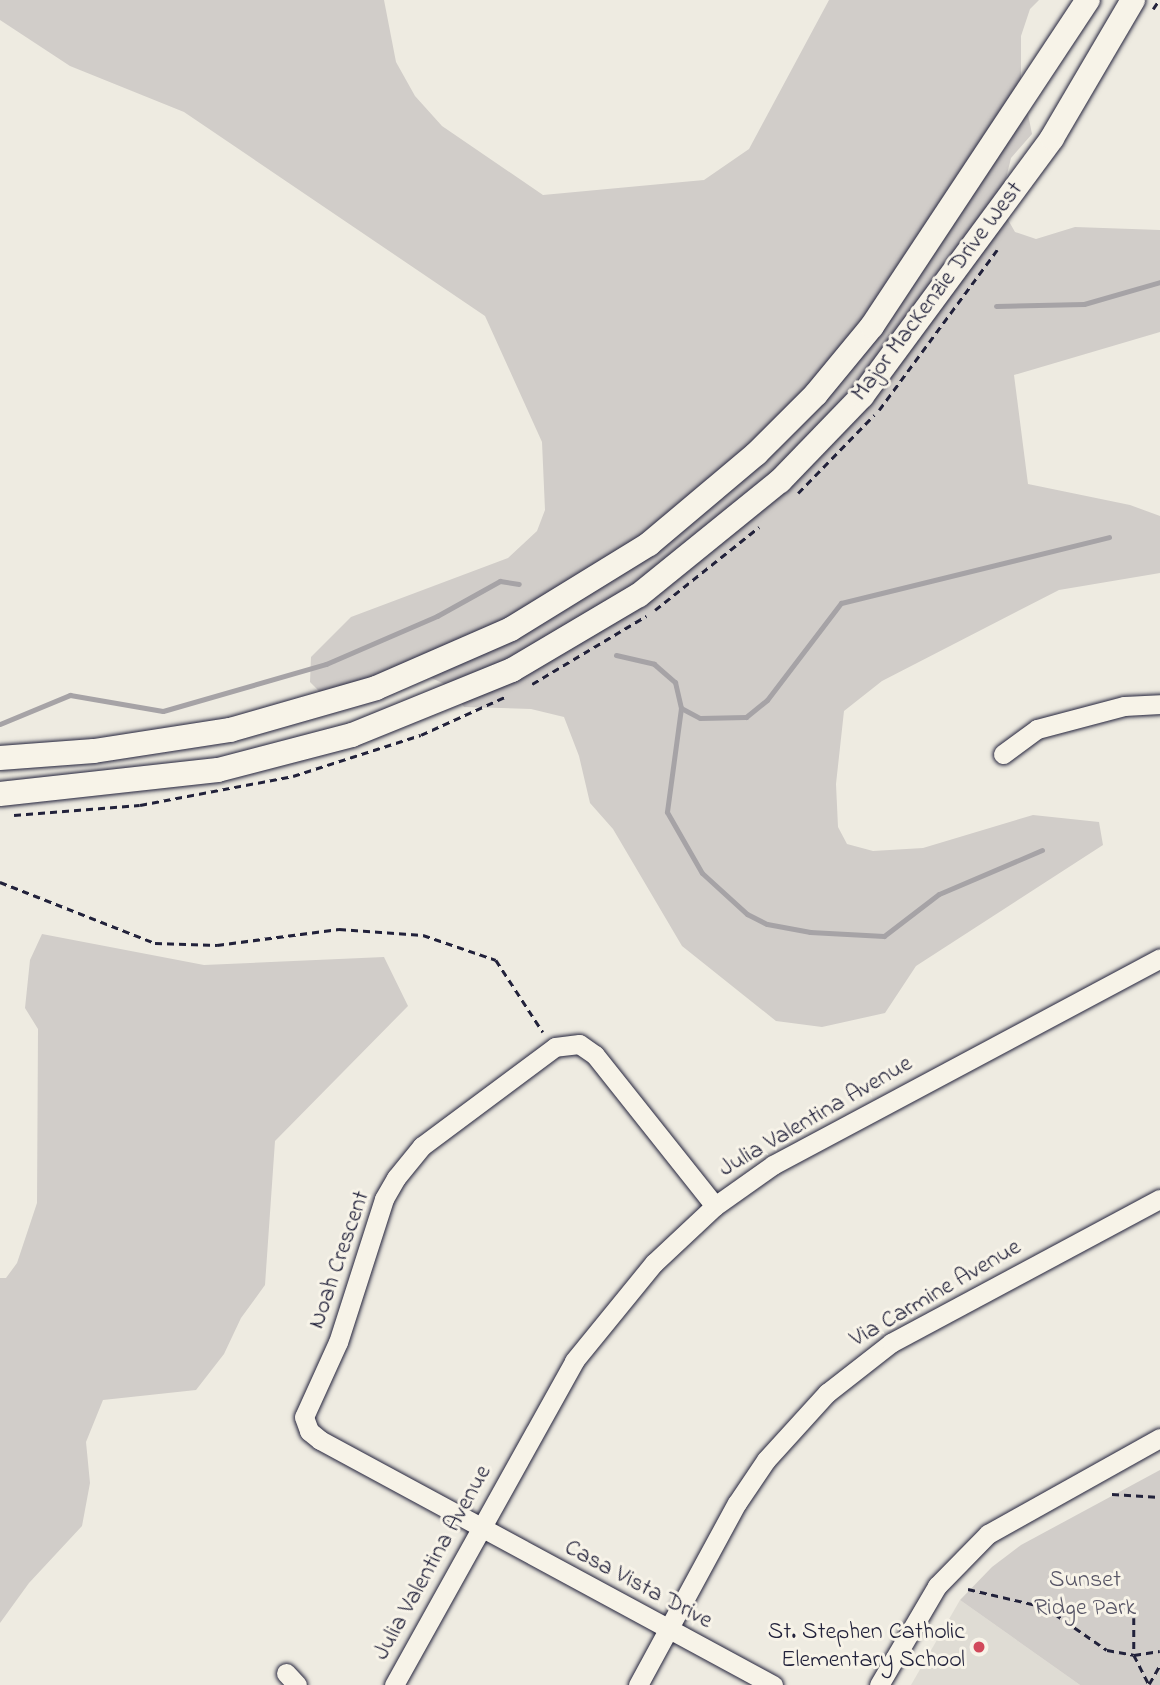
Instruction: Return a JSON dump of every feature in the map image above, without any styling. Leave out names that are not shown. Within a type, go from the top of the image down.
[{"type":"main road","name":"Major MacKenzie Drive West","points":[[0,758],[94,751],[230,730],[376,688],[511,629],[649,544],[755,454],[816,394],[872,326],[1088,0]]},
{"type":"main road","name":"Major MacKenzie Drive West","points":[[0,794],[218,770],[352,735],[512,670],[580,634],[639,595],[780,481],[862,396],[1052,138],[1133,0]]},
{"type":"street","points":[[1003,754],[1037,729],[1124,706],[1160,705]]},
{"type":"street","name":"Julia Valentina Avenue","points":[[394,1685],[542,1413],[595,1331],[654,1263],[715,1206],[814,1141],[1160,958]]},
{"type":"street","name":"Noah Crescent","points":[[480,1527],[320,1440],[309,1431],[304,1417],[338,1342],[384,1199],[396,1178],[430,1140],[567,1043],[595,1055],[715,1206]]},
{"type":"street","name":"Via Carmine Avenue","points":[[638,1685],[766,1460],[827,1393],[891,1343],[1160,1199]]},
{"type":"street","points":[[878,1685],[923,1605],[967,1553],[1024,1511],[1160,1438]]},
{"type":"street","name":"Casa Vista Drive","points":[[480,1527],[773,1685]]},
{"type":"path","points":[[0,882],[156,943],[217,945],[339,929],[423,935],[496,960],[547,1037]]},
{"type":"path","points":[[1112,1494],[1160,1497]]},
{"type":"path","points":[[968,1589],[1045,1606],[1107,1650],[1134,1655],[1160,1651]]},
{"type":"path","points":[[1134,1618],[1134,1655],[1149,1685]]},
{"type":"path","points":[[1149,1685],[1160,1665]]},
{"type":"shaded area","name":"St. Stephen Catholic Elementary School","points":[[960,1600],[1080,1685],[911,1685]]},
{"type":"green space","points":[[0,0],[384,0],[396,62],[415,96],[442,126],[543,195],[704,180],[749,149],[829,0],[1039,0],[1030,9],[1021,36],[1021,79],[1032,134],[1011,158],[1001,199],[1003,211],[1015,232],[1036,239],[1075,227],[1160,230],[1160,332],[1014,375],[1028,484],[1130,505],[1160,516],[1160,573],[1059,590],[882,681],[844,711],[836,784],[838,827],[847,844],[873,851],[923,848],[1033,815],[1099,822],[1103,845],[916,966],[885,1013],[822,1027],[776,1021],[682,946],[613,829],[590,803],[579,756],[564,717],[531,709],[464,707],[451,687],[427,676],[320,692],[310,682],[311,657],[351,617],[508,558],[537,531],[545,510],[542,442],[485,316],[184,112],[70,66],[0,20]]},
{"type":"green space","points":[[42,934],[204,965],[384,957],[408,1006],[275,1141],[265,1285],[241,1318],[224,1354],[196,1390],[103,1400],[86,1442],[90,1483],[82,1526],[29,1583],[0,1623],[0,1278],[6,1278],[17,1263],[37,1203],[38,1029],[25,1008],[30,960]]},
{"type":"green space","name":"Sunset Ridge Park","points":[[1160,1470],[1160,1685],[1080,1685],[960,1600],[992,1567],[1021,1545]]},
{"type":"waterway","points":[[996,306],[1084,304],[1160,282]]},
{"type":"waterway","points":[[681,708],[700,718],[746,717],[767,700],[841,603],[1109,537]]},
{"type":"waterway","points":[[0,724],[70,695],[163,711],[326,664],[437,616],[500,581],[519,584]]},
{"type":"waterway","points":[[616,655],[654,664],[675,682],[681,708],[667,812],[702,873],[747,914],[767,924],[810,932],[884,936],[939,894],[1042,850]]},
{"type":"place","name":"St. Stephen Catholic Elementary School","points":[[979,1647]]}]
